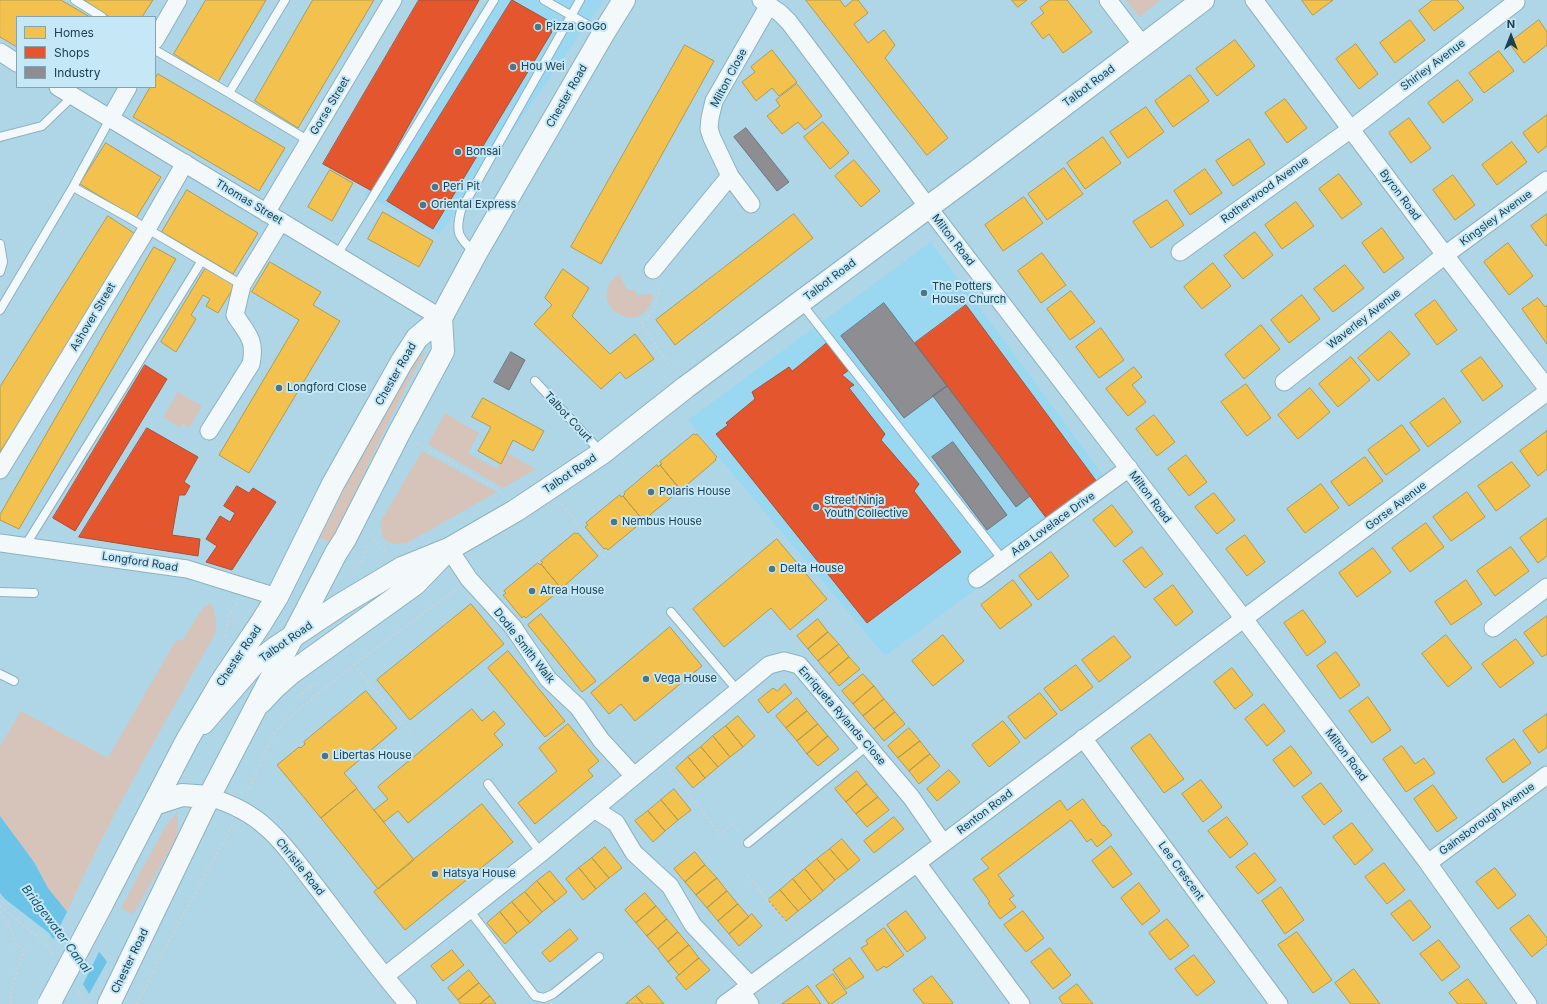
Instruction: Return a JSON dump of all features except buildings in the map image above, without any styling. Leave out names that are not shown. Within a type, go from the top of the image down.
[{"type":"main road","name":"Chester Road","points":[[49,1004],[188,740],[220,684],[277,597],[333,484],[411,347],[417,338],[441,318],[476,253],[624,0]]},
{"type":"main road","name":"Talbot Road","points":[[188,740],[254,664],[294,635],[340,605],[402,568],[449,549],[515,512],[602,453],[686,387],[1203,0]]},
{"type":"main road","name":"Chester Road","points":[[108,1004],[139,944],[209,798],[443,351],[441,318]]},
{"type":"main road","name":"Talbot Road","points":[[256,707],[291,673],[415,584],[449,549]]},
{"type":"main road","points":[[277,597],[292,597],[317,591]]},
{"type":"main road","name":"Christie Road","points":[[154,804],[182,795],[209,798]]},
{"type":"street","points":[[156,38],[178,0]]},
{"type":"street","name":"Gorse Street","points":[[266,213],[393,0]]},
{"type":"street","points":[[1108,0],[1143,46]]},
{"type":"street","name":"Byron Road","points":[[1254,0],[1444,255],[1547,388]]},
{"type":"street","name":"Milton Close","points":[[751,204],[730,176],[709,129],[714,101],[765,2]]},
{"type":"street","name":"Milton Road","points":[[765,2],[789,22],[928,207],[1244,619],[1428,863],[1528,1004]]},
{"type":"street","name":"Shirley Avenue","points":[[1350,129],[1516,2]]},
{"type":"street","points":[[0,52],[16,62]]},
{"type":"street","name":"Thomas Street","points":[[60,88],[441,318]]},
{"type":"street","points":[[110,119],[127,88]]},
{"type":"street","name":"Rotherwood Avenue","points":[[1180,252],[1350,129]]},
{"type":"street","name":"Ashover Street","points":[[2,460],[147,229],[185,163]]},
{"type":"street","points":[[652,270],[730,176]]},
{"type":"street","name":"Kingsley Avenue","points":[[1444,255],[1547,180]]},
{"type":"street","points":[[209,430],[251,364],[254,353],[253,344],[235,315],[242,285],[281,221]]},
{"type":"street","name":"Waverley Avenue","points":[[1284,382],[1444,255]]},
{"type":"street","name":"Gorse Avenue","points":[[1244,619],[1547,392]]},
{"type":"street","name":"Ada Lovelace Drive","points":[[977,579],[1129,468]]},
{"type":"street","name":"Longford Road","points":[[0,542],[187,570],[277,597]]},
{"type":"street","name":"Dodie Smith Walk","points":[[449,549],[469,579],[513,628],[548,679],[578,707],[601,740],[634,776]]},
{"type":"street","points":[[1493,628],[1547,587]]},
{"type":"street","name":"Renton Road","points":[[725,1004],[747,994],[805,946],[1244,619]]},
{"type":"street","name":"Enriqueta Rylands Close","points":[[385,976],[541,853],[769,665],[784,661],[799,665],[911,798],[943,843]]},
{"type":"street","name":"Lee Crescent","points":[[1083,738],[1279,1004]]},
{"type":"street","name":"Gainsborough Avenue","points":[[1428,863],[1547,775]]},
{"type":"street","name":"Christie Road","points":[[209,798],[241,810],[267,828],[302,868],[408,1004]]},
{"type":"street","points":[[594,809],[616,823],[634,853],[670,886],[693,925],[747,994]]},
{"type":"street","points":[[917,863],[1021,1004]]},
{"type":"lane","points":[[74,0],[100,16]]},
{"type":"lane","points":[[229,93],[286,0]]},
{"type":"lane","points":[[337,255],[494,0]]},
{"type":"lane","points":[[544,0],[603,34]]},
{"type":"lane","points":[[476,253],[462,240],[457,225],[461,210],[580,0]]},
{"type":"lane","points":[[156,51],[309,141]]},
{"type":"lane","points":[[0,137],[42,126],[73,96]]},
{"type":"lane","points":[[0,310],[73,187],[110,119]]},
{"type":"lane","points":[[73,187],[242,285]]},
{"type":"lane","points":[[0,244],[4,262],[0,272]]},
{"type":"lane","points":[[25,546],[201,262]]},
{"type":"lane","points":[[800,302],[1003,560]]},
{"type":"lane","name":"Talbot Court","points":[[535,381],[602,453]]},
{"type":"lane","points":[[0,592],[34,593]]},
{"type":"lane","points":[[671,612],[738,690]]},
{"type":"lane","points":[[0,674],[14,681]]},
{"type":"lane","points":[[748,843],[867,746]]},
{"type":"lane","points":[[488,784],[541,853]]},
{"type":"lane","points":[[468,910],[535,996],[544,998],[554,994],[599,957]]},
{"type":"path","points":[[652,270],[659,283],[659,296],[656,306],[641,324],[686,387]]},
{"type":"path","points":[[399,433],[499,490],[515,512]]},
{"type":"path","points":[[549,488],[605,558]]},
{"type":"path","points":[[250,787],[274,733],[286,718],[469,579]]},
{"type":"path","points":[[354,665],[412,734]]},
{"type":"path","points":[[292,701],[310,689],[321,679]]},
{"type":"path","points":[[661,754],[720,834],[732,824],[748,843]]},
{"type":"path","points":[[137,1004],[161,956],[232,826]]},
{"type":"path","points":[[748,876],[805,946]]},
{"type":"path","points":[[188,897],[190,902]]},
{"type":"path","points":[[0,906],[47,945],[56,958]]},
{"type":"path","points":[[0,912],[10,928],[16,944],[24,950],[13,985],[10,998],[11,1004]]},
{"type":"path","points":[[79,991],[88,1004]]},
{"type":"shaded area","points":[[487,0],[604,0],[440,234],[364,195]]},
{"type":"shaded area","points":[[1126,0],[1161,0],[1139,17]]},
{"type":"shaded area","points":[[931,242],[1112,487],[1043,540],[885,656],[688,420]]},
{"type":"shaded area","points":[[619,274],[627,290],[634,290],[638,295],[653,294],[648,308],[640,316],[629,317],[619,314],[611,307],[607,297],[609,286]]},
{"type":"shaded area","points":[[420,351],[425,355],[416,368],[388,423],[331,543],[320,538],[364,448]]},
{"type":"shaded area","points":[[178,392],[202,406],[189,428],[183,424],[180,428],[163,417]]},
{"type":"shaded area","points":[[445,413],[479,433],[468,453],[497,469],[507,453],[536,469],[503,488],[428,444]]},
{"type":"shaded area","points":[[422,451],[497,492],[407,543],[390,543],[386,541],[382,533],[381,521]]},
{"type":"shaded area","points":[[211,603],[216,618],[215,634],[119,806],[67,912],[48,888],[34,862],[0,816],[0,746],[21,711],[108,758],[176,640],[182,641],[202,609]]},
{"type":"shaded area","points":[[178,811],[178,831],[174,842],[133,914],[121,908],[165,827]]},
{"type":"water","name":"Bridgewater Canal","points":[[0,816],[34,862],[48,888],[141,1004],[96,1004],[49,933],[5,899],[0,893]]},
{"type":"pier","points":[[68,910],[100,950],[82,986],[52,942]]},
{"type":"pier","points":[[108,960],[143,1004],[94,1004],[88,996]]},
{"type":"place","name":"Pizza GoGo","points":[[538,27]]},
{"type":"place","name":"Hou Wei","points":[[513,67]]},
{"type":"place","name":"Bonsai","points":[[458,152]]},
{"type":"place","name":"Peri Pit","points":[[435,187]]},
{"type":"place","name":"Oriental Express","points":[[423,205]]},
{"type":"place","name":"The Potters House Church","points":[[924,293]]},
{"type":"place","name":"Longford Close","points":[[279,388]]},
{"type":"place","name":"Polaris House","points":[[651,492]]},
{"type":"place","name":"Street Ninja Youth Collective","points":[[816,507]]},
{"type":"place","name":"Nembus House","points":[[614,522]]},
{"type":"place","name":"Delta House","points":[[772,569]]},
{"type":"place","name":"Atrea House","points":[[532,591]]},
{"type":"place","name":"Vega House","points":[[646,679]]},
{"type":"place","name":"Libertas House","points":[[325,756]]},
{"type":"place","name":"Hatsya House","points":[[435,874]]}]
